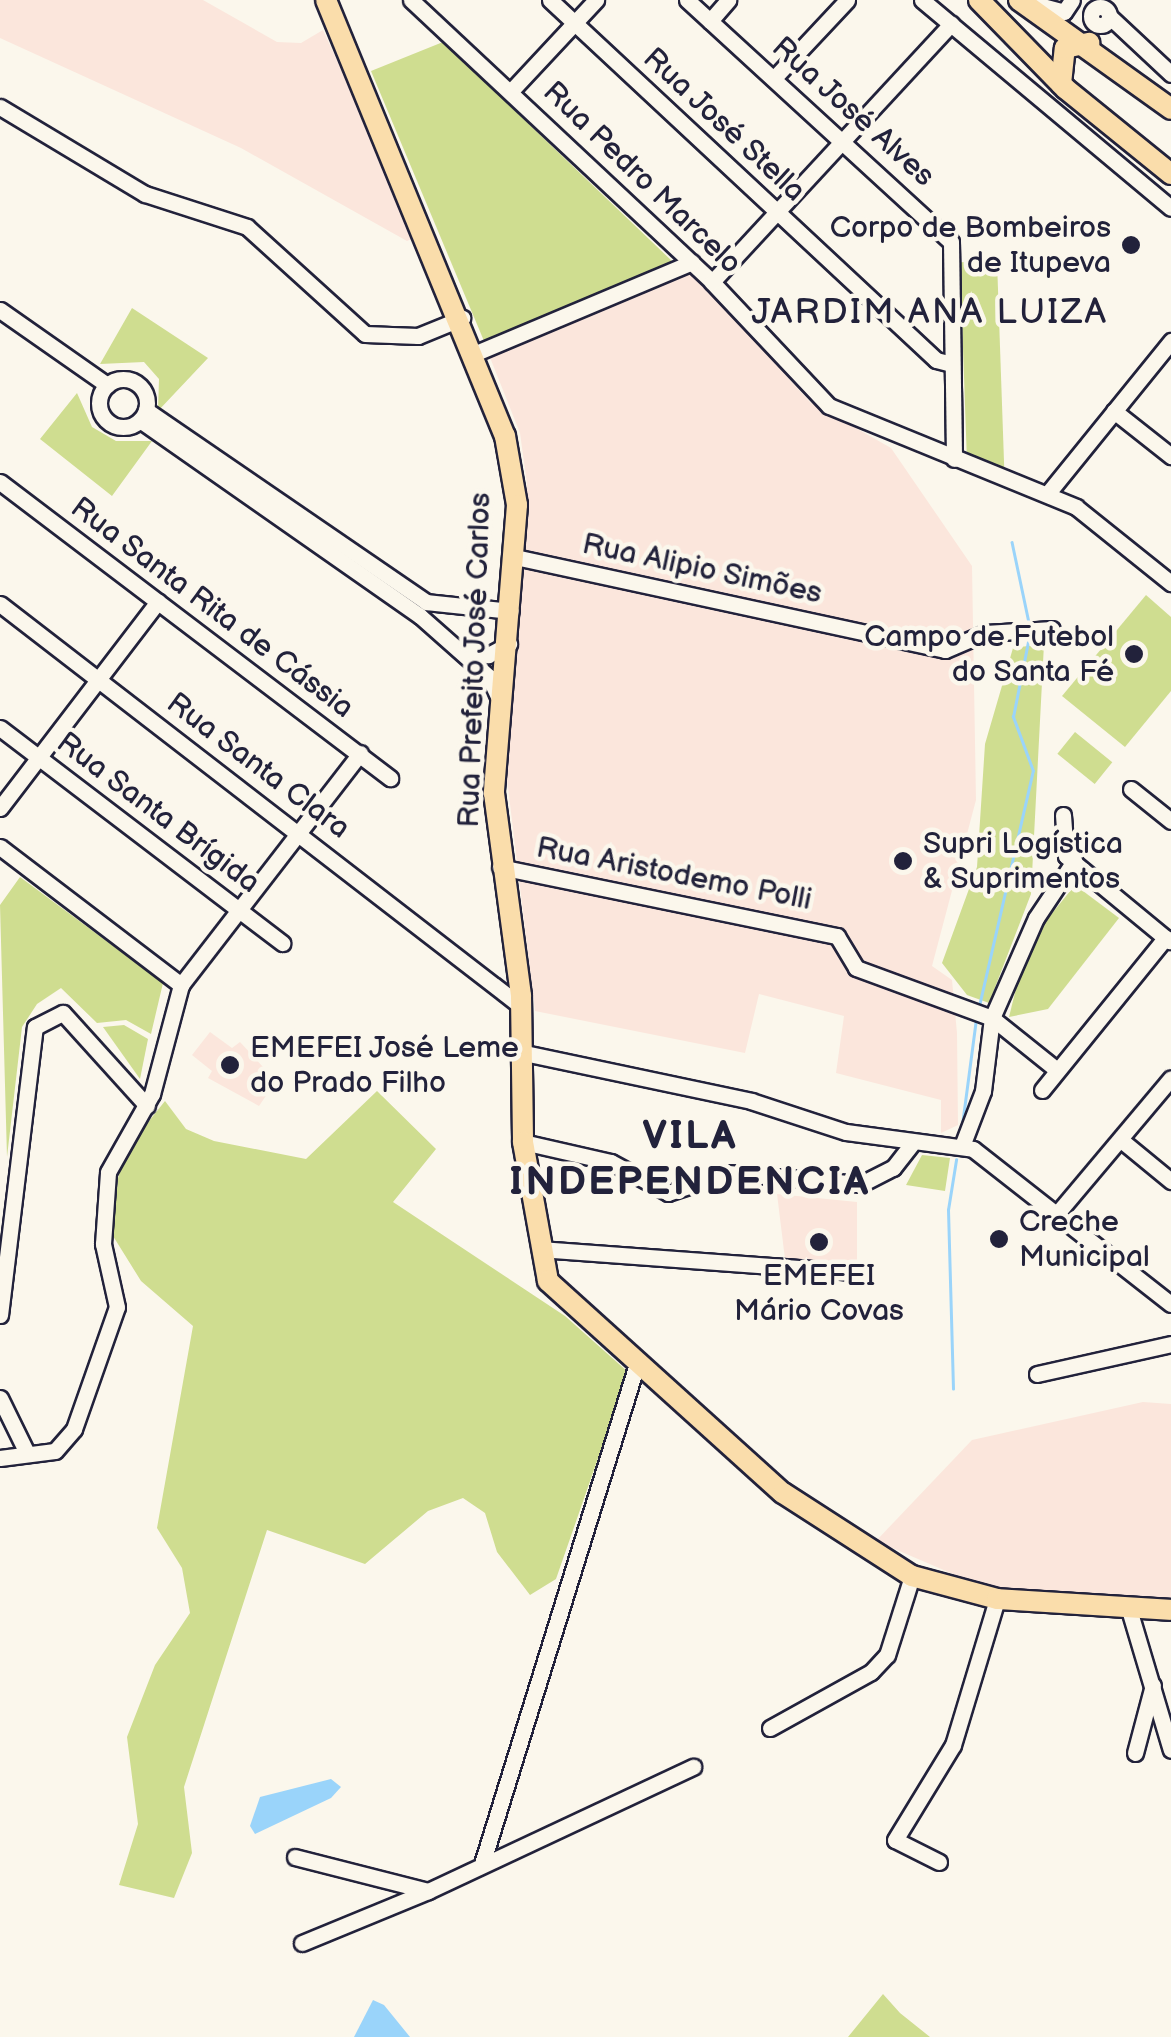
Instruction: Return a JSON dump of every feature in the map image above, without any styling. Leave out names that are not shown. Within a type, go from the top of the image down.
[{"type":"main road","name":"Rua Prefeito José Carlos","points":[[326,0],[462,318],[505,436],[516,557],[501,705],[500,867],[522,1007],[523,1142],[548,1281],[636,1367],[783,1493],[912,1576],[997,1599],[1171,1610]]},
{"type":"main road","points":[[979,0],[1061,84],[1171,174]]},
{"type":"main road","points":[[1020,0],[1089,43],[1171,109]]},
{"type":"main road","points":[[1061,84],[1065,48],[1089,43]]},
{"type":"street","name":"Rua Pedro Marcelo","points":[[411,0],[692,262],[829,406],[954,459],[1048,493],[1171,583]]},
{"type":"street","name":"Rua José Stella","points":[[550,0],[936,360],[952,364]]},
{"type":"street","points":[[511,91],[596,0]]},
{"type":"street","name":"Rua José Alves","points":[[687,0],[776,76],[951,242],[954,459]]},
{"type":"street","points":[[710,21],[728,0]]},
{"type":"street","points":[[776,76],[847,0]]},
{"type":"street","points":[[922,0],[1171,208]]},
{"type":"street","points":[[1020,0],[1064,12],[1073,0],[1106,10],[1171,74]]},
{"type":"street","points":[[712,282],[951,24]]},
{"type":"street","points":[[0,107],[145,194],[248,227],[365,334],[418,336],[462,318]]},
{"type":"street","points":[[476,354],[692,262]]},
{"type":"street","points":[[0,310],[106,385],[136,383],[143,415],[453,645],[490,676],[501,705]]},
{"type":"street","points":[[1048,493],[1171,341]]},
{"type":"street","points":[[106,385],[104,418],[117,426],[143,415]]},
{"type":"street","points":[[1114,410],[1171,456]]},
{"type":"street","points":[[143,415],[426,602],[511,611]]},
{"type":"street","name":"Rua Santa Rita de Cássia","points":[[0,482],[390,778]]},
{"type":"street","name":"Rua Alipio Simões","points":[[516,557],[945,650],[985,633],[1052,629]]},
{"type":"street","points":[[0,808],[158,601]]},
{"type":"street","name":"Rua Santa Clara","points":[[0,604],[300,831],[522,1007]]},
{"type":"street","points":[[453,645],[488,655],[509,644]]},
{"type":"street","name":"Rua Santa Brígida","points":[[0,728],[282,943]]},
{"type":"street","points":[[0,1458],[26,1451],[55,1450],[74,1429],[117,1307],[103,1244],[108,1172],[147,1106],[180,985],[360,754]]},
{"type":"street","points":[[1131,789],[1171,821]]},
{"type":"street","points":[[1042,1090],[1168,940],[1061,848],[1063,815]]},
{"type":"street","points":[[0,847],[180,985]]},
{"type":"street","points":[[962,1146],[984,1091],[980,1012],[1074,861]]},
{"type":"street","name":"Rua Aristodemo Polli","points":[[500,867],[837,936],[856,968],[980,1012]]},
{"type":"street","points":[[482,974],[517,972]]},
{"type":"street","points":[[980,1012],[1058,1070]]},
{"type":"street","points":[[0,1315],[29,1044],[35,1027],[62,1013],[147,1106]]},
{"type":"street","points":[[524,1053],[910,1144],[962,1146],[1060,1210],[1171,1304]]},
{"type":"street","points":[[1060,1210],[1171,1078]]},
{"type":"street","points":[[1120,1140],[1171,1181]]},
{"type":"street","points":[[523,1142],[610,1162],[668,1193],[728,1173],[861,1184],[893,1168],[910,1144]]},
{"type":"street","points":[[540,1249],[863,1273]]},
{"type":"street","points":[[1036,1374],[1171,1344]]},
{"type":"street","points":[[482,1864],[636,1367]]},
{"type":"street","points":[[0,1398],[26,1451]]},
{"type":"street","points":[[770,1728],[872,1672],[886,1655],[912,1576]]},
{"type":"street","points":[[938,1862],[894,1840],[953,1745],[997,1599]]},
{"type":"street","points":[[1128,1606],[1153,1676],[1171,1750]]},
{"type":"street","points":[[1136,1753],[1153,1676]]},
{"type":"street","points":[[302,1943],[428,1891],[693,1767]]},
{"type":"street","points":[[295,1857],[428,1891]]},
{"type":"shaded area","points":[[0,0],[203,0],[277,42],[301,43],[323,30],[418,236],[407,241],[241,148],[0,38]]},
{"type":"shaded area","points":[[691,272],[810,402],[891,448],[972,566],[976,800],[932,966],[952,980],[957,1033],[958,1125],[941,1133],[941,1100],[836,1073],[844,1016],[759,994],[745,1053],[535,1011],[506,771],[527,484],[520,433],[489,355]]},
{"type":"shaded area","name":"EMEFEI José Leme do Prado Filho","points":[[210,1032],[232,1048],[240,1042],[276,1081],[259,1106],[208,1078],[212,1071],[192,1055]]},
{"type":"shaded area","name":"EMEFEI Mário Covas","points":[[777,1194],[857,1202],[857,1264],[785,1259]]},
{"type":"shaded area","points":[[1143,1402],[1171,1404],[1171,1599],[988,1589],[876,1541],[972,1440]]},
{"type":"green space","points":[[443,42],[673,262],[484,341],[371,71]]},
{"type":"green space","points":[[997,261],[1004,472],[967,473],[960,262]]},
{"type":"green space","points":[[132,308],[208,358],[158,411],[159,379],[144,362],[100,364]]},
{"type":"green space","points":[[77,393],[92,427],[116,441],[152,441],[112,496],[40,439]]},
{"type":"green space","name":"Campo de Futebol do Santa Fé","points":[[1146,595],[1171,617],[1171,691],[1125,747],[1062,696]]},
{"type":"green space","points":[[1044,644],[1031,894],[989,1003],[967,995],[942,963],[977,867],[985,744],[1013,648]]},
{"type":"green space","points":[[1075,732],[1112,762],[1095,784],[1057,754]]},
{"type":"green space","points":[[20,877],[163,983],[151,1034],[126,1020],[97,1023],[61,988],[37,1004],[22,1027],[7,1157],[0,905]]},
{"type":"green space","points":[[1075,885],[1119,918],[1048,1009],[1009,1017],[1027,944]]},
{"type":"green space","points":[[124,1025],[148,1039],[140,1079],[103,1027]]},
{"type":"green space","points":[[377,1091],[436,1149],[393,1202],[565,1316],[628,1372],[556,1579],[530,1595],[497,1552],[485,1513],[463,1498],[428,1511],[365,1564],[267,1530],[184,1787],[192,1853],[174,1898],[119,1885],[138,1824],[127,1737],[155,1665],[190,1613],[182,1568],[157,1528],[193,1326],[141,1281],[113,1236],[118,1178],[129,1146],[165,1101],[186,1129],[214,1141],[306,1159]]},
{"type":"green space","points":[[922,1155],[950,1158],[945,1191],[906,1185]]},
{"type":"green space","points":[[883,1994],[900,2013],[930,2037],[848,2037]]},
{"type":"water","points":[[331,1779],[341,1787],[331,1798],[255,1834],[250,1826],[260,1797]]},
{"type":"water","points":[[373,2000],[384,2005],[410,2037],[354,2037]]},
{"type":"waterway","points":[[1012,542],[1029,623]]},
{"type":"waterway","points":[[979,1006],[1033,771],[1013,717],[1029,637]]},
{"type":"waterway","points":[[962,1125],[976,1019]]},
{"type":"waterway","points":[[953,1389],[948,1210],[956,1160]]},
{"type":"place","name":"Corpo de Bombeiros de Itupeva","points":[[1131,245]]},
{"type":"place","name":"Campo de Futebol do Santa Fé","points":[[1134,654]]},
{"type":"place","name":"Supri Logística & Suprimentos","points":[[903,861]]},
{"type":"place","name":"EMEFEI José Leme do Prado Filho","points":[[230,1065]]},
{"type":"place","name":"Creche Municipal","points":[[999,1239]]},
{"type":"place","name":"EMEFEI Mário Covas","points":[[819,1242]]},
{"type":"district","name":"JARDIM ANA LUIZA","points":[[930,313]]},
{"type":"district","name":"VILA INDEPENDENCIA","points":[[690,1159]]}]
